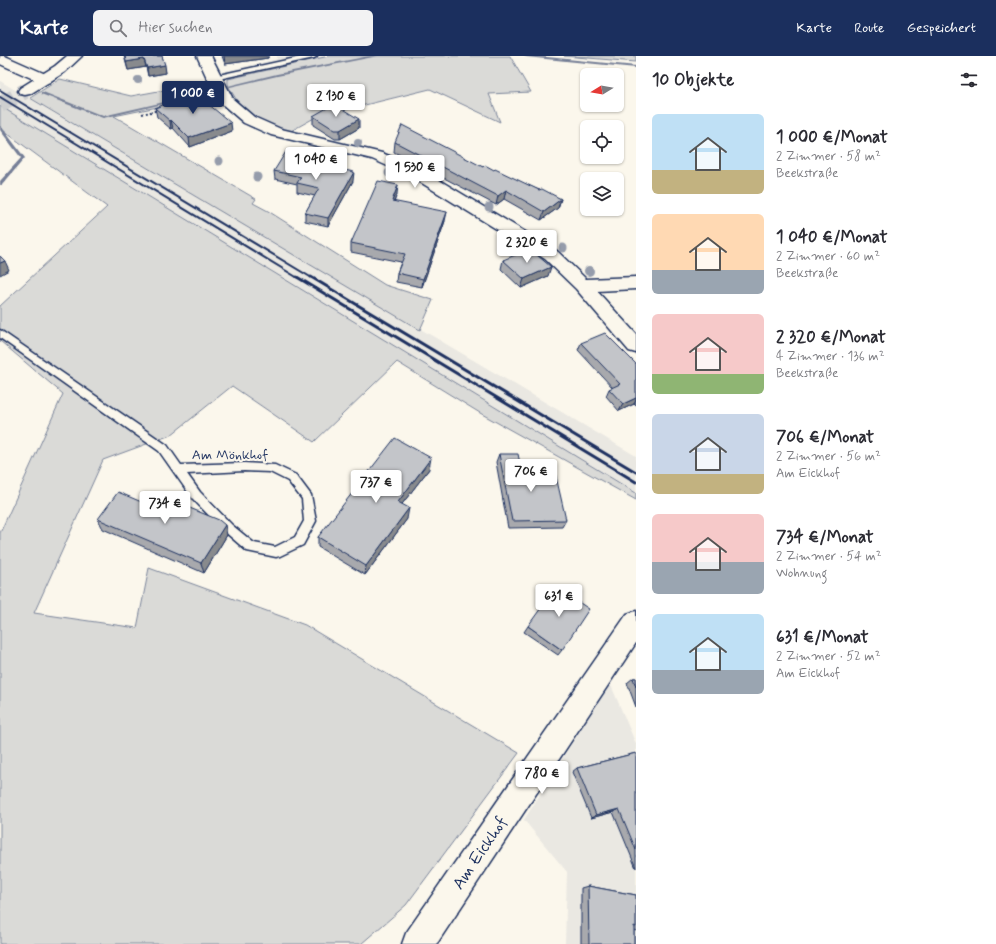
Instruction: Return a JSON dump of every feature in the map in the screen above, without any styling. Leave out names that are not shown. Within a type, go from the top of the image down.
[{"type":"street","points":[[25,91],[60,69],[75,56]]},
{"type":"street","points":[[204,56],[227,101],[249,120],[276,132],[377,156],[418,174],[551,255],[582,285],[636,346]]},
{"type":"street","points":[[0,60],[45,79]]},
{"type":"street","points":[[582,285],[636,283]]},
{"type":"street","name":"Am Eickhof","points":[[417,944],[636,622]]},
{"type":"lane","points":[[214,78],[314,56]]},
{"type":"lane","name":"Am Mönkhof","points":[[0,333],[163,448],[178,470],[196,495],[228,528],[251,547],[276,552],[299,541],[310,521],[307,498],[292,478],[271,468],[244,467],[178,470]]},
{"type":"path","points":[[142,114],[162,109]]},
{"type":"shaded area","points":[[277,56],[329,56],[228,79],[221,72],[277,59]]},
{"type":"shaded area","points":[[329,56],[510,56],[531,92],[489,94],[500,122],[430,89],[316,117],[289,132],[272,126],[250,114],[238,102],[228,85],[228,79]]},
{"type":"shaded area","points":[[564,56],[636,56],[636,62]]},
{"type":"shaded area","points":[[60,79],[131,96],[208,82],[216,95],[114,116],[256,199],[253,203],[385,285],[433,300],[420,330],[30,98]]},
{"type":"shaded area","points":[[0,81],[636,456],[636,493],[0,106]]},
{"type":"shaded area","points":[[0,106],[636,493],[636,500],[480,413],[397,362],[314,442],[232,386],[171,435],[103,460],[34,613],[137,628],[149,568],[305,625],[519,753],[406,905],[361,944],[0,944],[0,533],[63,394],[0,341],[0,306],[107,207],[0,128]]},
{"type":"shaded area","points":[[610,683],[636,744],[636,944],[565,944],[567,872],[524,820]]},
{"type":"building","points":[[125,56],[162,56],[165,65],[147,68],[144,59],[126,62]]},
{"type":"building","points":[[195,93],[231,123],[189,138],[171,120],[170,121],[155,108]]},
{"type":"building","points":[[334,104],[359,119],[340,130],[335,130],[313,116]]},
{"type":"building","points":[[402,125],[483,167],[485,165],[494,170],[495,169],[539,190],[542,189],[561,199],[544,212],[506,190],[498,196],[395,142]]},
{"type":"building","points":[[287,150],[314,157],[311,163],[354,172],[328,218],[305,213],[319,188],[297,183],[301,177],[274,171]]},
{"type":"building","points":[[378,181],[398,185],[392,201],[447,212],[423,279],[397,273],[405,254],[351,243]]},
{"type":"building","points":[[530,249],[551,267],[524,279],[503,260]]},
{"type":"building","points":[[0,256],[5,261],[0,263]]},
{"type":"building","points":[[605,333],[636,364],[636,398],[623,404],[609,389],[620,384],[581,343]]},
{"type":"building","points":[[395,438],[431,458],[398,502],[409,508],[366,566],[318,537]]},
{"type":"building","points":[[499,454],[518,454],[522,473],[555,472],[566,520],[512,521]]},
{"type":"building","points":[[118,492],[151,506],[158,495],[219,520],[225,525],[201,563],[98,519]]},
{"type":"building","points":[[556,587],[589,609],[562,650],[528,626]]},
{"type":"building","points":[[633,678],[636,678],[636,687]]},
{"type":"building","points":[[636,753],[636,850],[619,809],[596,815],[577,768]]},
{"type":"building","points":[[588,886],[636,895],[636,927],[634,926],[634,944],[589,944]]},
{"type":"waterway","points":[[230,86],[277,75],[376,56]]},
{"type":"waterway","points":[[526,56],[636,67]]},
{"type":"waterway","points":[[191,96],[212,91]]},
{"type":"waterway","points":[[42,93],[103,117],[182,99]]},
{"type":"waterway","points":[[0,127],[23,158],[0,184]]},
{"type":"tunnel","points":[[0,105],[25,91]]},
{"type":"railway","points":[[0,90],[312,278]]},
{"type":"railway","points":[[0,97],[298,278]]},
{"type":"railway","points":[[297,277],[636,482]]},
{"type":"railway","points":[[311,277],[636,472]]}]
